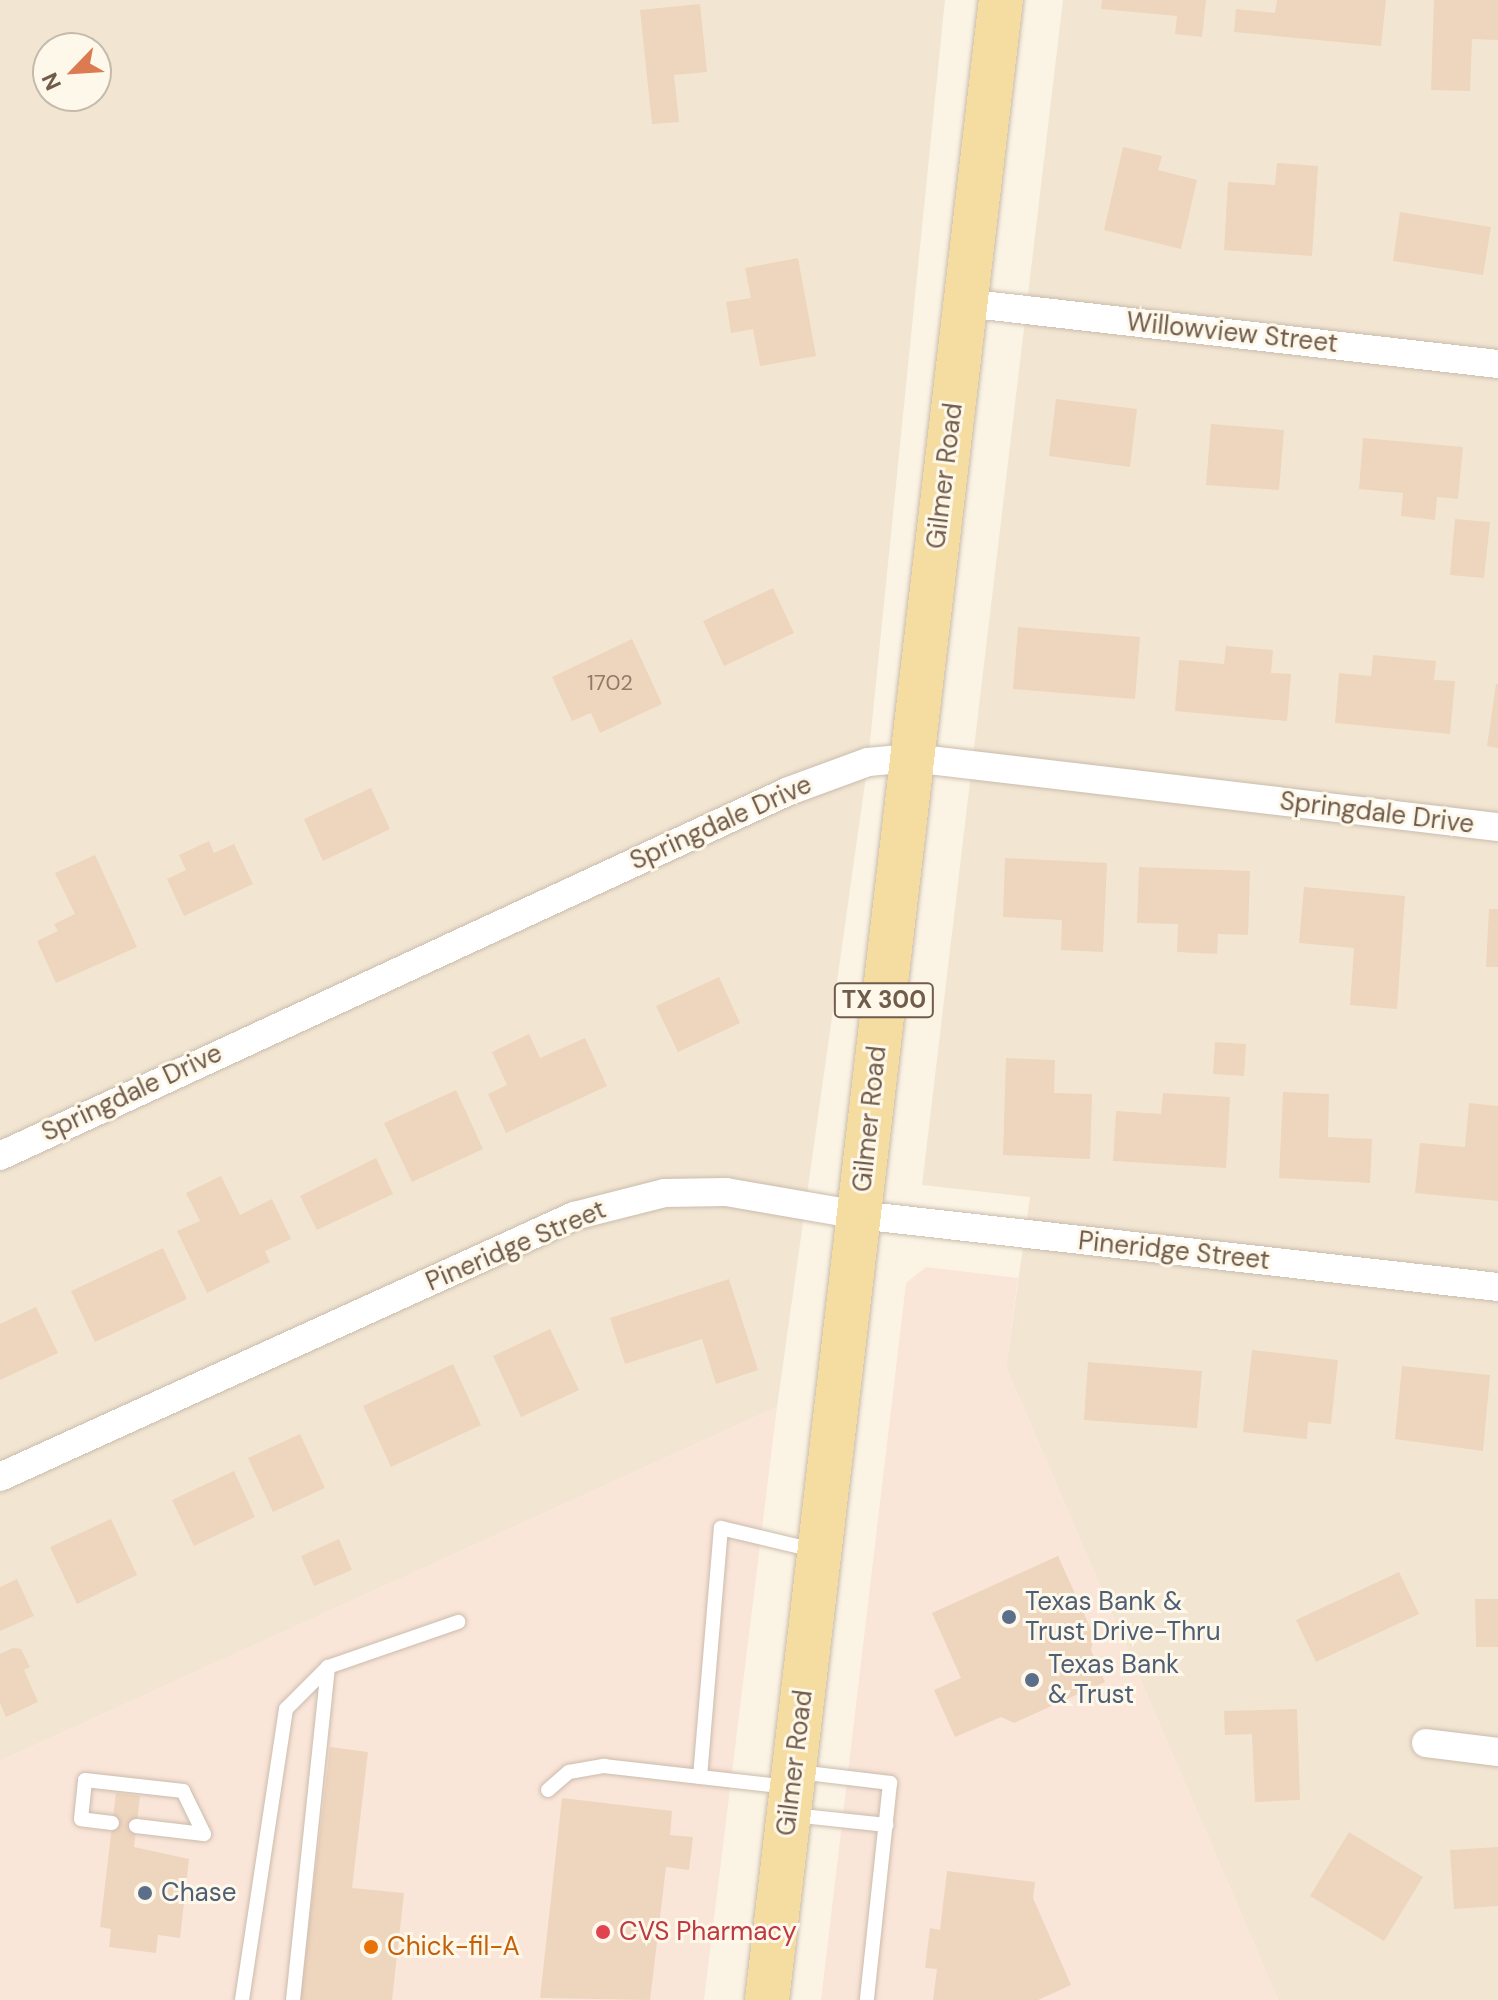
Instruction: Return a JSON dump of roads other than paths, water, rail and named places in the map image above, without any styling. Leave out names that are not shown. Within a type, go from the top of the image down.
[{"type":"main road","name":"Gilmer Road","points":[[767,2000],[1001,0]]},
{"type":"street","name":"Willowview Street","points":[[965,303],[1498,364]]},
{"type":"street","name":"Springdale Drive","points":[[0,1156],[789,791],[868,762],[912,758],[1498,827]]},
{"type":"street","name":"Pineridge Street","points":[[0,1477],[591,1210],[665,1193],[704,1191],[798,1201],[859,1215],[1498,1287]]},
{"type":"street","points":[[1426,1743],[1498,1752]]},
{"type":"lane","points":[[700,1777],[721,1528],[820,1551]]},
{"type":"lane","points":[[242,2000],[281,1720],[305,1685],[328,1667],[458,1622]]},
{"type":"lane","points":[[293,2000],[328,1667]]},
{"type":"lane","points":[[548,1790],[561,1776],[591,1766],[700,1777],[792,1791],[886,1825]]},
{"type":"lane","points":[[112,1823],[81,1819],[85,1780],[183,1791],[204,1834],[136,1826]]},
{"type":"lane","points":[[792,1791],[890,1783],[867,2000]]},
{"type":"place","name":"Texas Bank & Trust Drive-Thru","points":[[1009,1617]]},
{"type":"place","name":"Texas Bank & Trust","points":[[1032,1680]]},
{"type":"place","name":"Chase","points":[[145,1893]]},
{"type":"place","name":"CVS Pharmacy","points":[[603,1932]]},
{"type":"place","name":"Chick-fil-A","points":[[371,1947]]}]
